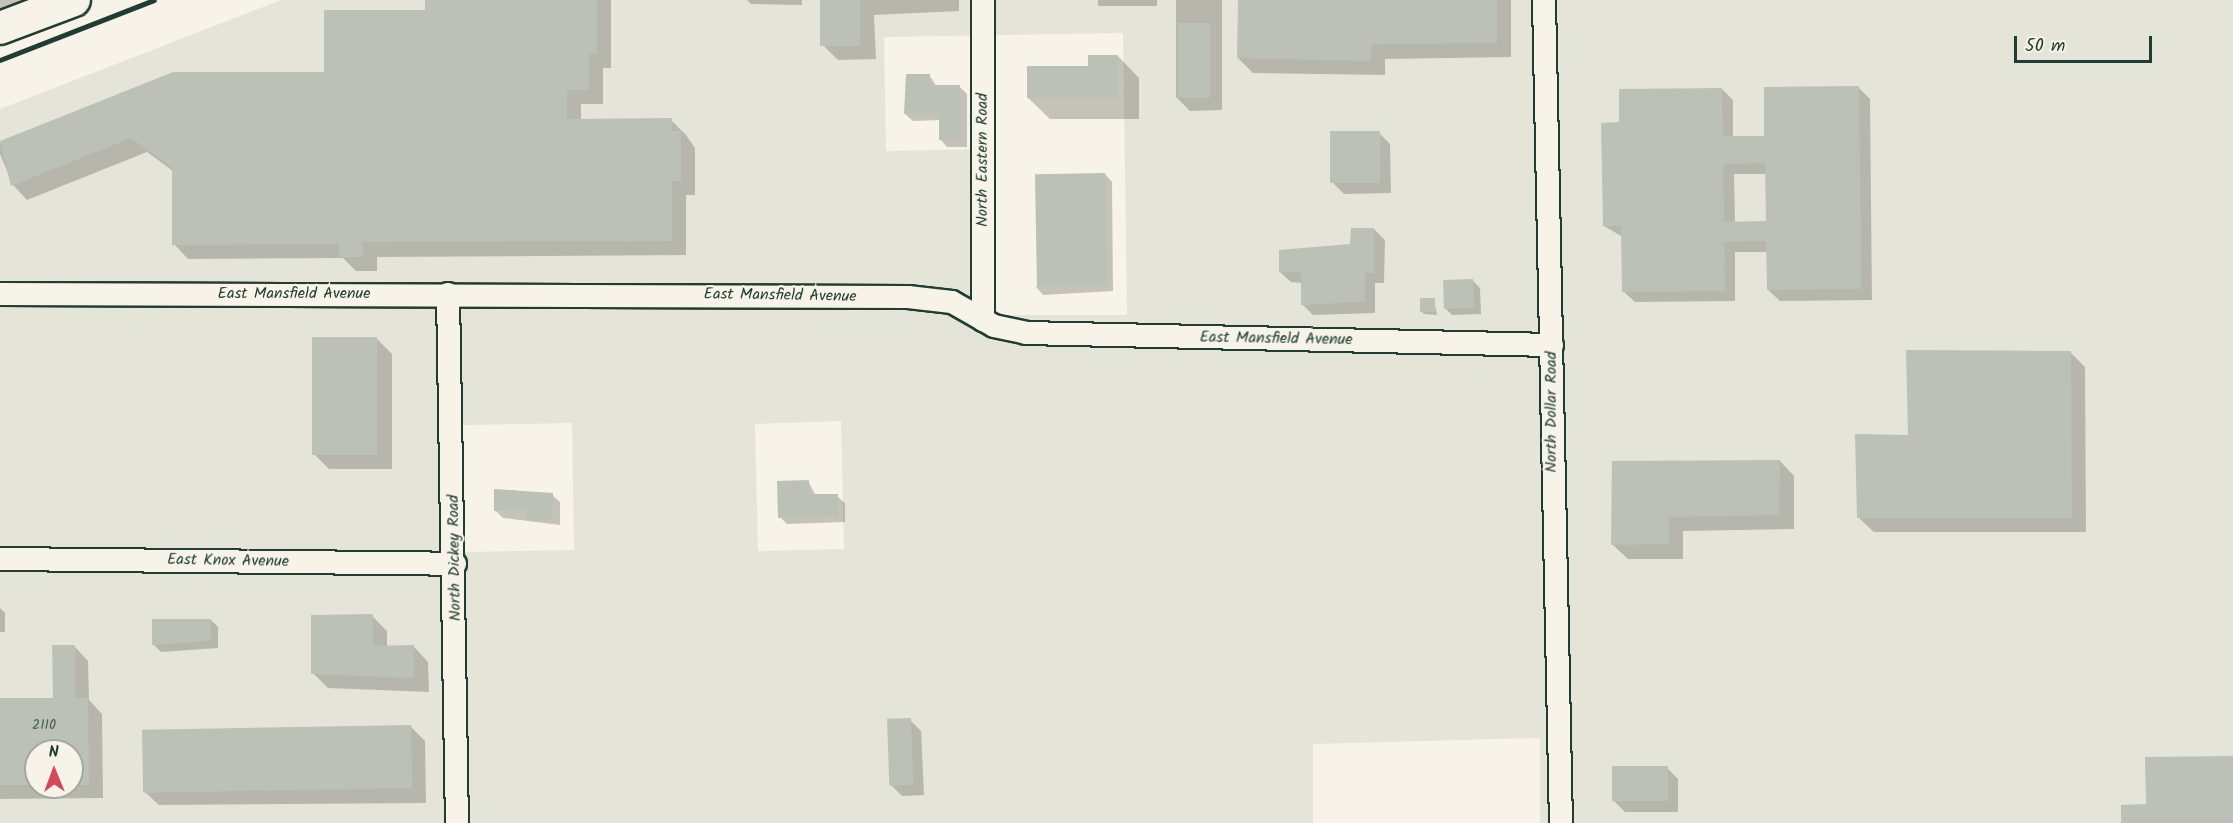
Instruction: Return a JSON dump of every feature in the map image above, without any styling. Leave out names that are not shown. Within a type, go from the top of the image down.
[{"type":"street","points":[[0,28],[74,0]]},
{"type":"street","name":"North Eastern Road","points":[[983,0],[983,320]]},
{"type":"street","name":"North Dollar Road","points":[[1544,0],[1561,823]]},
{"type":"street","name":"East Mansfield Avenue","points":[[0,294],[448,294],[934,298],[959,304],[983,320],[1026,333],[1552,345]]},
{"type":"street","name":"North Dickey Road","points":[[448,294],[455,564],[457,823]]},
{"type":"street","name":"East Knox Avenue","points":[[0,559],[455,564]]},
{"type":"shaded area","points":[[281,0],[2233,0],[2233,823],[1540,823],[1540,738],[1313,744],[1313,823],[0,823],[0,109]],"holes":[[[1123,33],[1127,315],[992,315],[992,149],[886,151],[884,37]],[[841,421],[844,549],[758,551],[755,424]],[[572,423],[574,550],[465,552],[463,425]]]},
{"type":"building","points":[[425,0],[597,0],[597,54],[589,54],[589,90],[567,90],[567,119],[672,118],[672,131],[681,131],[681,181],[672,181],[672,241],[362,242],[363,257],[339,257],[339,244],[172,245],[172,168],[131,138],[11,186],[0,141],[173,72],[324,72],[324,10],[425,10]]},
{"type":"building","points":[[820,0],[860,0],[860,46],[820,46]]},
{"type":"building","points":[[1238,0],[1497,0],[1497,43],[1371,44],[1371,61],[1237,58]]},
{"type":"building","points":[[1178,23],[1210,23],[1210,98],[1178,98]]},
{"type":"building","points":[[1088,55],[1118,55],[1118,98],[1027,98],[1027,66],[1088,66]]},
{"type":"building","points":[[906,74],[930,74],[930,85],[960,85],[960,140],[939,140],[939,114],[904,114]]},
{"type":"building","points":[[1859,86],[1861,289],[1767,290],[1766,241],[1724,242],[1725,291],[1622,292],[1621,226],[1603,226],[1601,123],[1619,122],[1619,89],[1722,88],[1723,136],[1764,136],[1764,87]],"holes":[[[1765,163],[1766,221],[1724,222],[1723,164]]]},
{"type":"building","points":[[1330,131],[1380,131],[1380,183],[1330,183]]},
{"type":"building","points":[[1105,173],[1107,285],[1037,286],[1035,174]]},
{"type":"building","points":[[1351,228],[1374,228],[1374,273],[1365,273],[1365,302],[1301,305],[1301,272],[1279,272],[1279,250],[1350,244]]},
{"type":"building","points":[[1473,279],[1474,308],[1444,309],[1443,280]]},
{"type":"building","points":[[1420,298],[1435,298],[1435,312],[1420,312]]},
{"type":"building","points":[[312,337],[377,337],[377,455],[312,455]]},
{"type":"building","points":[[1906,350],[2071,351],[2072,518],[1857,518],[1855,434],[1908,435]]},
{"type":"building","points":[[1780,460],[1779,515],[1669,517],[1669,544],[1611,545],[1612,461]]},
{"type":"building","points":[[809,480],[809,494],[838,494],[838,515],[778,518],[777,481]]},
{"type":"building","points":[[494,489],[553,493],[553,519],[526,519],[526,510],[494,511]]},
{"type":"building","points":[[373,614],[373,646],[414,645],[414,678],[311,674],[311,615]]},
{"type":"building","points":[[152,619],[211,619],[211,641],[152,645]]},
{"type":"building","points":[[52,645],[75,645],[75,698],[88,698],[89,785],[84,785],[84,739],[24,739],[24,785],[0,785],[0,698],[53,698]]},
{"type":"building","points":[[911,718],[913,785],[889,786],[887,719]]},
{"type":"building","points":[[411,725],[412,788],[143,793],[142,730]]},
{"type":"building","points":[[2233,756],[2233,823],[2121,823],[2121,805],[2146,804],[2145,757]]},
{"type":"building","points":[[1612,766],[1668,766],[1668,801],[1612,801]]},
{"type":"railway","points":[[0,60],[154,0]]}]
